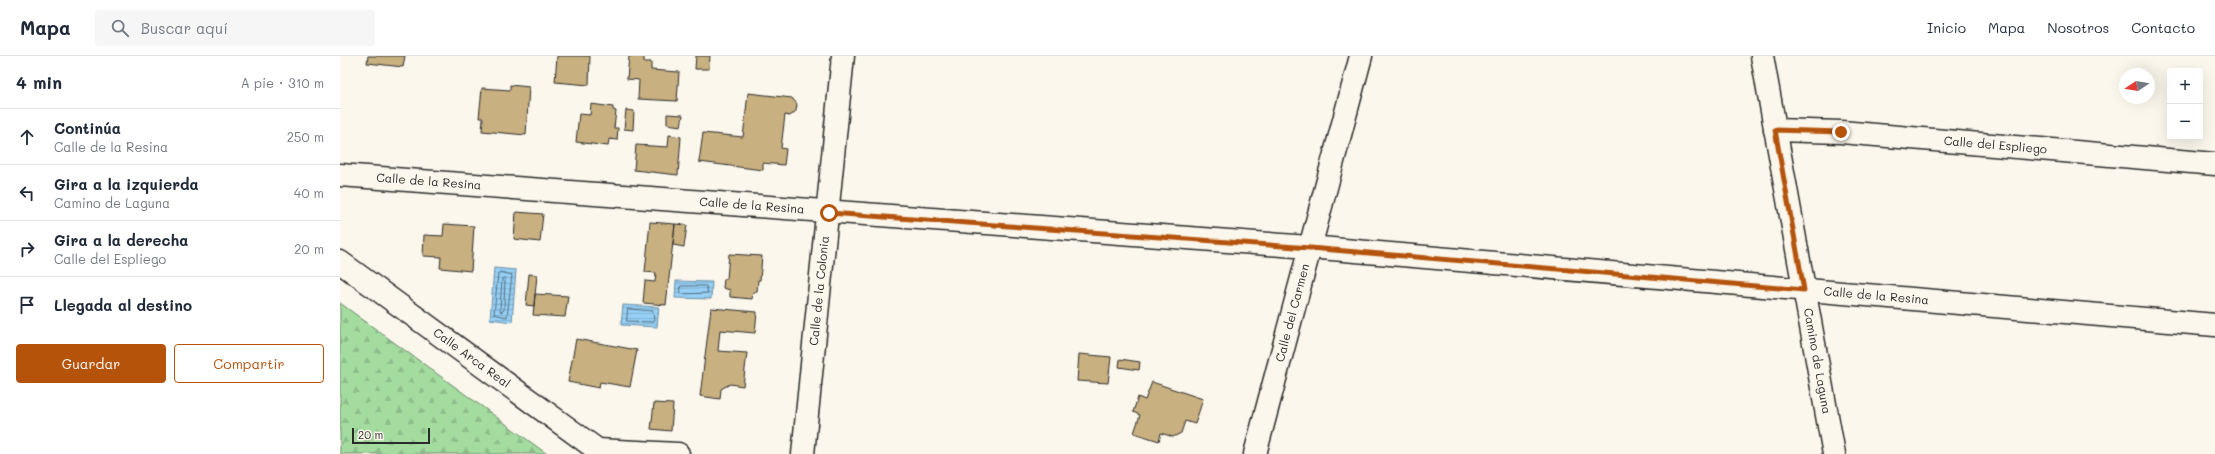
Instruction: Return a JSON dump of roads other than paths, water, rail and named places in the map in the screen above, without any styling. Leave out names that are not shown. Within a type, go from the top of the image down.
[{"type":"street","name":"Calle de la Colonia","points":[[803,454],[829,213],[843,56]]},
{"type":"street","name":"Calle del Carmen","points":[[1255,454],[1361,56]]},
{"type":"street","name":"Camino de Laguna","points":[[1762,56],[1834,454]]},
{"type":"street","name":"Calle del Espliego","points":[[1775,130],[1849,133],[2215,164]]},
{"type":"street","name":"Calle de la Resina","points":[[340,175],[1310,248],[2215,325]]},
{"type":"street","name":"Calle Arca Real","points":[[340,262],[600,452]]},
{"type":"street","points":[[600,452],[678,454]]},
{"type":"water","points":[[494,268],[516,270],[512,322],[490,319]]},
{"type":"water","points":[[676,281],[712,282],[711,299],[675,298]]},
{"type":"water","points":[[623,305],[659,307],[657,327],[621,325]]}]
